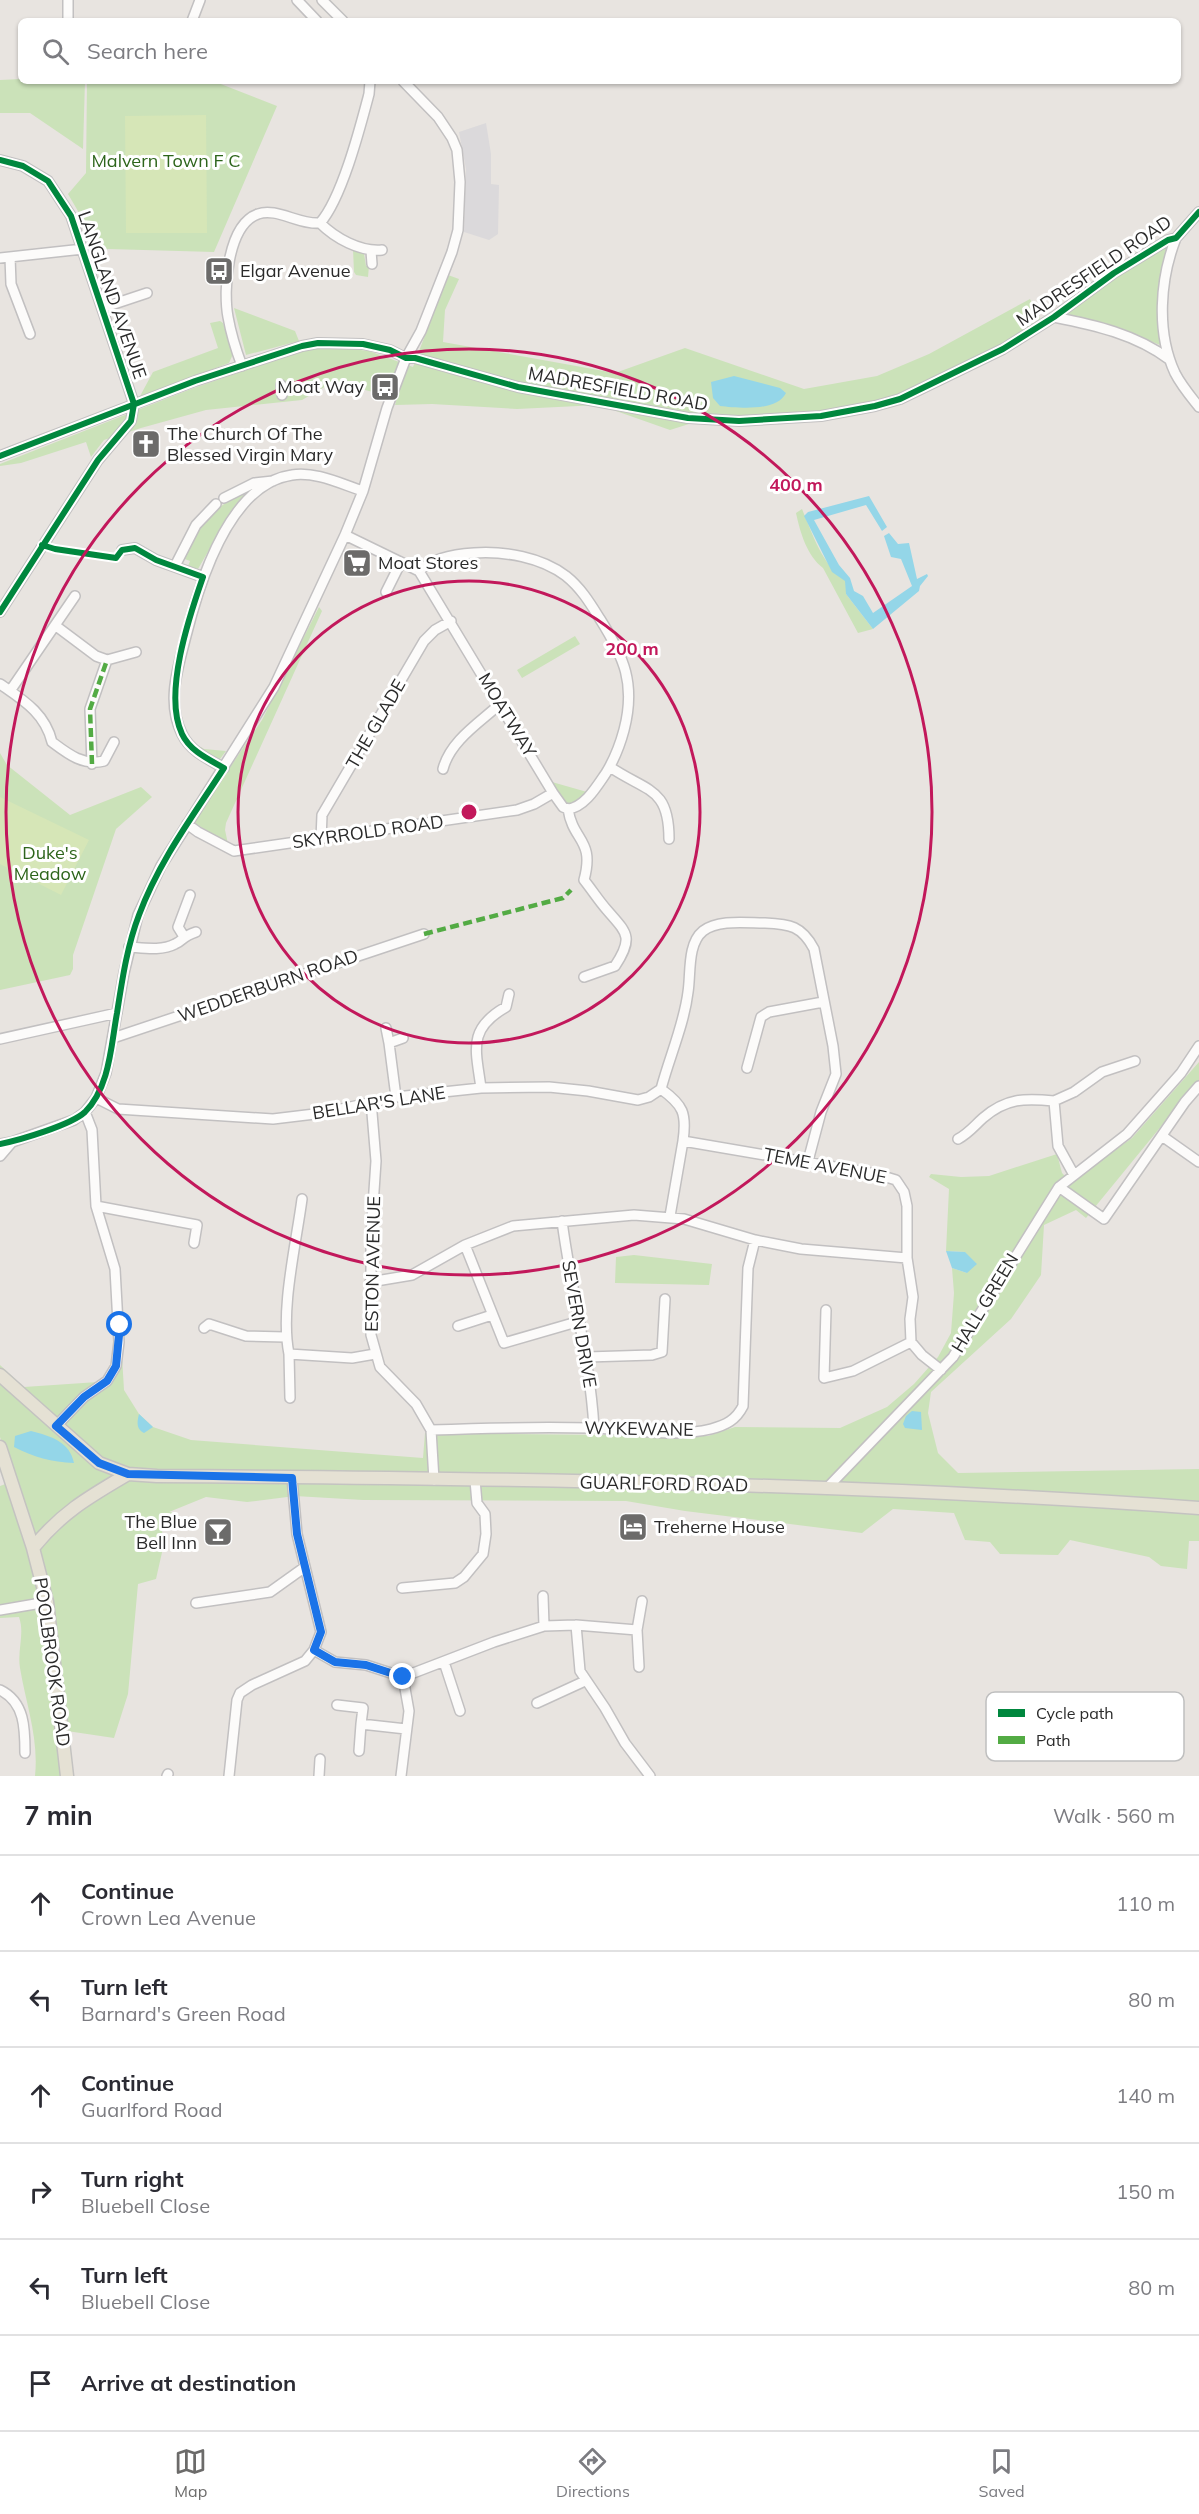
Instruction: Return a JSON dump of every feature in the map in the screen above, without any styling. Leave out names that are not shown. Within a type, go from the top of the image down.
[{"type":"main road","points":[[0,1375],[99,1463],[128,1474]]},
{"type":"main road","name":"POOLBROOK ROAD","points":[[0,1447],[33,1548],[46,1602],[67,1776]]},
{"type":"main road","points":[[33,1548],[52,1524],[77,1504],[128,1474]]},
{"type":"main road","name":"GUARLFORD ROAD","points":[[128,1474],[827,1488],[1199,1508]]},
{"type":"street","points":[[68,0],[69,18]]},
{"type":"street","points":[[193,18],[200,0]]},
{"type":"street","points":[[297,0],[314,18]]},
{"type":"street","points":[[322,0],[340,18]]},
{"type":"street","points":[[242,366],[227,315],[226,285],[238,232],[247,220],[259,213],[273,212],[311,224],[320,223],[330,212],[369,94],[370,84]]},
{"type":"street","points":[[0,1144],[74,1120],[85,1112],[96,1098],[106,1073],[129,947],[138,915],[160,866],[274,687],[345,535],[363,491],[387,408],[406,358],[416,343],[452,252],[458,230],[460,206],[457,150],[438,117],[406,84]]},
{"type":"street","name":"LANGLAND AVENUE","points":[[0,160],[23,166],[48,181],[71,216],[134,404]]},
{"type":"street","name":"MADRESFIELD ROAD","points":[[0,456],[274,353],[318,342],[363,344],[390,350],[406,358],[415,358],[518,387],[688,418],[739,422],[820,416],[875,406],[900,399],[1003,349],[1054,317],[1114,273],[1168,240],[1176,238],[1199,212]]},
{"type":"street","points":[[320,223],[336,237],[371,251],[382,250]]},
{"type":"street","points":[[1176,238],[1169,255],[1163,304],[1164,335],[1176,376],[1199,407]]},
{"type":"street","name":"LANGLAND AVENUE","points":[[5,258],[83,249]]},
{"type":"street","points":[[371,251],[372,264]]},
{"type":"street","points":[[5,258],[11,284],[30,334]]},
{"type":"street","name":"LANGLAND AVENUE","points":[[102,308],[147,293]]},
{"type":"street","points":[[1054,317],[1102,328],[1138,341],[1170,360]]},
{"type":"street","points":[[281,385],[282,395]]},
{"type":"street","points":[[1,609],[98,460],[131,421],[134,404]]},
{"type":"street","points":[[224,498],[254,483],[273,481],[292,475],[315,476],[363,491]]},
{"type":"street","points":[[224,768],[196,752],[182,735],[174,710],[174,692],[179,663],[203,577],[214,549],[235,514],[258,491],[273,481]]},
{"type":"street","points":[[175,566],[196,525],[216,504]]},
{"type":"street","points":[[345,535],[419,571],[425,566],[464,554],[509,554],[542,563],[565,575],[583,592],[616,645],[627,676],[630,708],[621,741],[610,767],[597,787],[580,805],[568,809]]},
{"type":"street","points":[[135,548],[136,537]]},
{"type":"street","points":[[122,550],[135,548],[203,577]]},
{"type":"street","points":[[386,592],[401,562]]},
{"type":"street","name":"MOATWAY","points":[[419,571],[553,793],[563,807],[568,809],[574,827],[588,851],[584,880],[607,911],[620,922],[626,933],[625,949],[615,966],[584,977]]},
{"type":"street","points":[[10,691],[75,596]]},
{"type":"street","name":"THE GLADE","points":[[321,839],[322,815],[424,641],[435,630],[451,621]]},
{"type":"street","points":[[56,626],[96,656],[107,660],[136,652]]},
{"type":"street","points":[[92,764],[90,709],[107,660]]},
{"type":"street","points":[[0,684],[34,707],[49,730],[52,742],[71,756],[92,764],[104,761],[114,742]]},
{"type":"street","points":[[443,769],[446,758],[454,746],[500,704]]},
{"type":"street","points":[[610,767],[651,790],[660,799],[668,811],[669,839]]},
{"type":"street","name":"SKYRROLD ROAD","points":[[187,824],[234,851],[517,810],[534,804],[553,793]]},
{"type":"street","points":[[183,935],[178,927],[190,895]]},
{"type":"street","points":[[670,1216],[683,1141],[685,1113],[661,1089],[688,994],[693,946],[702,932],[710,928],[718,925],[786,924],[797,928],[807,936],[813,949],[833,1046],[836,1074],[821,1112],[808,1161]]},
{"type":"street","points":[[129,947],[158,948],[175,944],[183,935],[196,932]]},
{"type":"street","name":"WEDDERBURN ROAD","points":[[113,1038],[424,934]]},
{"type":"street","points":[[482,1088],[476,1046],[481,1028],[490,1016],[506,1007],[509,994]]},
{"type":"street","points":[[747,1068],[761,1017],[769,1012],[823,1002]]},
{"type":"street","points":[[506,1007],[516,1012]]},
{"type":"street","points":[[0,1039],[117,1013]]},
{"type":"street","points":[[386,1028],[396,1097]]},
{"type":"street","points":[[389,1043],[403,1038]]},
{"type":"street","name":"HALL GREEN","points":[[827,1488],[941,1370],[963,1343],[1019,1248],[1059,1187],[1127,1134],[1181,1073],[1199,1046]]},
{"type":"street","points":[[958,1139],[969,1133],[992,1110],[1004,1102],[1027,1098],[1054,1101],[1074,1092],[1102,1072],[1135,1061]]},
{"type":"street","points":[[1059,1187],[1104,1220],[1199,1086]]},
{"type":"street","name":"BELLAR'S LANE","points":[[96,1098],[118,1109],[273,1119],[322,1113],[396,1097],[482,1088],[549,1087],[638,1100],[661,1089]]},
{"type":"street","name":"ESTON AVENUE","points":[[371,1101],[376,1161],[370,1282],[371,1335],[380,1367],[416,1404],[431,1430],[434,1479]]},
{"type":"street","points":[[1054,1101],[1058,1146],[1074,1175]]},
{"type":"street","points":[[56,1426],[84,1397],[107,1381],[116,1366],[120,1325],[115,1269],[96,1206],[92,1130],[85,1112]]},
{"type":"street","points":[[969,1133],[977,1141]]},
{"type":"street","points":[[1162,1136],[1199,1162]]},
{"type":"street","name":"TEME AVENUE","points":[[683,1141],[876,1173],[896,1180],[904,1192],[907,1206],[907,1258],[913,1297],[910,1319],[911,1342]]},
{"type":"street","points":[[0,1155],[12,1142]]},
{"type":"street","points":[[290,1398],[289,1354],[285,1337],[302,1199]]},
{"type":"street","points":[[96,1206],[197,1225],[194,1243]]},
{"type":"street","points":[[370,1282],[412,1275],[465,1245],[513,1226],[634,1215],[670,1216],[755,1240],[801,1249],[907,1258]]},
{"type":"street","name":"SEVERN DRIVE","points":[[562,1221],[569,1275],[592,1387],[594,1428]]},
{"type":"street","name":"WYKEWANE","points":[[431,1430],[594,1428],[681,1432],[709,1430],[729,1424],[739,1415],[743,1407],[748,1268],[755,1240]]},
{"type":"street","points":[[465,1245],[504,1343],[580,1321]]},
{"type":"street","points":[[587,1357],[652,1355],[662,1352],[665,1299]]},
{"type":"street","points":[[826,1310],[824,1378],[853,1371],[911,1342],[922,1355],[941,1370]]},
{"type":"street","points":[[458,1326],[492,1315]]},
{"type":"street","points":[[207,1323],[246,1336],[285,1337]]},
{"type":"street","points":[[289,1354],[352,1358],[375,1354]]},
{"type":"street","points":[[229,1776],[237,1701],[240,1693],[252,1685],[305,1661],[314,1650],[321,1632],[297,1534],[292,1478]]},
{"type":"street","points":[[402,1588],[455,1583],[464,1577],[483,1554],[486,1534],[485,1514],[477,1503],[475,1480]]},
{"type":"street","points":[[196,1603],[270,1592],[305,1567]]},
{"type":"street","points":[[543,1596],[544,1626]]},
{"type":"street","points":[[639,1667],[637,1630],[642,1601]]},
{"type":"street","points":[[1,1608],[20,1608],[46,1602]]},
{"type":"street","points":[[314,1650],[335,1662],[366,1665],[403,1677],[544,1626],[576,1625],[637,1630]]},
{"type":"street","points":[[576,1625],[579,1665],[585,1681],[605,1708],[625,1743],[650,1776]]},
{"type":"street","points":[[444,1662],[460,1711]]},
{"type":"street","points":[[401,1776],[409,1711],[403,1677]]},
{"type":"street","points":[[537,1703],[585,1681]]},
{"type":"street","points":[[0,1690],[15,1704],[24,1720],[26,1753]]},
{"type":"street","points":[[337,1705],[363,1708],[359,1751]]},
{"type":"street","points":[[362,1724],[406,1729]]},
{"type":"street","points":[[319,1776],[320,1759]]},
{"type":"shaded area","points":[[486,123],[491,154],[491,184],[499,185],[498,234],[489,240],[464,232],[466,169],[459,132]]},
{"type":"green space","points":[[18,79],[18,84],[85,84],[83,149],[30,113],[0,113],[0,80]]},
{"type":"green space","name":"Malvern Town F C","points":[[87,84],[221,84],[277,106],[214,252],[108,249],[91,255],[82,218],[68,194],[86,173]]},
{"type":"green space","points":[[206,115],[207,233],[126,233],[125,116]]},
{"type":"green space","points":[[1169,244],[1160,295],[1160,345],[1113,326],[1064,314],[1112,279]]},
{"type":"green space","points":[[353,249],[364,254],[366,266],[369,266],[368,277],[356,275],[354,272]]},
{"type":"green space","points":[[448,275],[459,279],[445,310],[443,342],[615,373],[685,348],[804,389],[877,376],[929,354],[1030,299],[1042,322],[943,376],[882,401],[817,412],[711,417],[670,430],[599,405],[517,409],[432,404],[395,405],[397,398],[333,382],[302,400],[206,410],[141,428],[104,440],[91,457],[86,442],[21,463],[0,466],[0,464],[191,389],[318,345],[369,351],[413,367]]},
{"type":"green space","points":[[234,308],[295,331],[299,341],[246,355]]},
{"type":"green space","points":[[220,321],[223,323],[233,354],[229,363],[139,398],[153,372],[218,348],[210,323]]},
{"type":"green space","points":[[257,485],[231,512],[198,569],[188,566],[190,561],[182,558],[203,523],[221,506]]},
{"type":"green space","points":[[802,509],[824,558],[846,581],[846,594],[873,629],[858,633],[823,568],[808,550],[796,513]]},
{"type":"green space","points":[[319,607],[322,611],[226,823],[228,844],[193,822],[262,720]]},
{"type":"green space","points":[[575,636],[580,644],[522,678],[517,670]]},
{"type":"green space","points":[[198,748],[226,751],[220,759],[215,760]]},
{"type":"green space","name":"Duke's Meadow","points":[[0,753],[7,765],[70,815],[141,787],[152,797],[116,829],[73,955],[73,969],[70,975],[0,990]]},
{"type":"green space","points":[[552,782],[587,792],[577,803],[569,804],[563,801]]},
{"type":"green space","points":[[0,797],[89,840],[61,895],[0,864]]},
{"type":"green space","points":[[1199,1062],[1199,1080],[1086,1218],[1076,1210],[1044,1225],[1041,1275],[1011,1319],[931,1392],[928,1413],[938,1453],[958,1473],[1199,1469],[1199,1541],[1189,1541],[1187,1569],[1161,1566],[1149,1557],[1070,1540],[1058,1555],[1000,1554],[990,1542],[965,1540],[954,1513],[893,1509],[862,1533],[685,1511],[626,1501],[363,1500],[295,1496],[247,1502],[206,1497],[169,1512],[177,1513],[172,1525],[162,1529],[163,1548],[156,1579],[138,1584],[128,1694],[114,1738],[67,1731],[65,1776],[35,1776],[34,1735],[19,1661],[21,1623],[19,1617],[0,1618],[0,1486],[14,1481],[0,1437],[0,1365],[24,1387],[98,1382],[106,1377],[122,1356],[124,1390],[139,1414],[153,1427],[191,1440],[423,1458],[425,1433],[708,1436],[735,1427],[840,1428],[887,1407],[914,1384],[938,1357],[951,1333],[954,1293],[952,1268],[967,1273],[965,1252],[946,1251],[949,1189],[929,1177],[931,1174],[961,1177],[989,1176],[1057,1154],[1062,1173],[1071,1182],[1132,1138]]},
{"type":"green space","points":[[634,1255],[712,1264],[709,1285],[615,1283],[616,1257]]},
{"type":"water","points":[[734,376],[780,388],[786,393],[781,399],[766,406],[746,408],[720,406],[713,398],[711,382]]},
{"type":"water","points":[[869,496],[887,527],[882,531],[866,505],[814,520],[839,565],[850,578],[854,591],[863,596],[873,613],[912,586],[901,559],[891,557],[884,536],[889,533],[898,544],[909,543],[917,579],[927,574],[928,576],[919,591],[873,629],[846,594],[845,581],[832,572],[804,516],[808,512]]},
{"type":"water","points":[[946,1251],[965,1252],[977,1264],[967,1273],[952,1268]]},
{"type":"water","points":[[912,1411],[921,1412],[922,1430],[905,1428],[903,1424],[906,1416]]},
{"type":"water","points":[[139,1414],[153,1427],[144,1433],[138,1425]]},
{"type":"water","points":[[31,1431],[46,1435],[64,1445],[74,1463],[28,1454],[14,1447],[15,1436]]},
{"type":"marked path","points":[[92,764],[90,709],[107,660]]},
{"type":"marked path","points":[[424,934],[563,898],[571,890]]},
{"type":"cycle path","points":[[0,160],[23,166],[48,181],[71,216],[134,404],[131,421],[98,460],[0,612]]},
{"type":"cycle path","points":[[0,456],[195,381],[302,346],[318,343],[363,344],[390,350],[406,358],[415,358],[518,387],[688,418],[739,421],[821,416],[875,406],[900,399],[1003,349],[1054,317],[1114,273],[1168,240],[1176,238],[1199,212]]},
{"type":"cycle path","points":[[0,1144],[32,1136],[69,1122],[85,1112],[93,1102],[105,1078],[125,964],[139,915],[156,876],[224,768],[200,754],[185,740],[177,717],[175,698],[180,655],[203,577],[156,560],[135,548],[122,550],[116,558],[42,545]]},
{"type":"place","name":"Elgar Avenue","points":[[219,271]]},
{"type":"place","name":"Moat Way","points":[[385,387]]},
{"type":"place","name":"The Church Of The Blessed Virgin Mary","points":[[146,444]]},
{"type":"place","name":"Moat Stores","points":[[357,563]]},
{"type":"place","name":"Treherne House","points":[[633,1527]]},
{"type":"place","name":"The Blue Bell Inn","points":[[218,1532]]},
{"type":"route","points":[[120,1325],[116,1366],[107,1381],[84,1397],[56,1426],[99,1463],[128,1474],[292,1478],[297,1534],[321,1632],[314,1650],[335,1662],[366,1665],[403,1677]]}]
